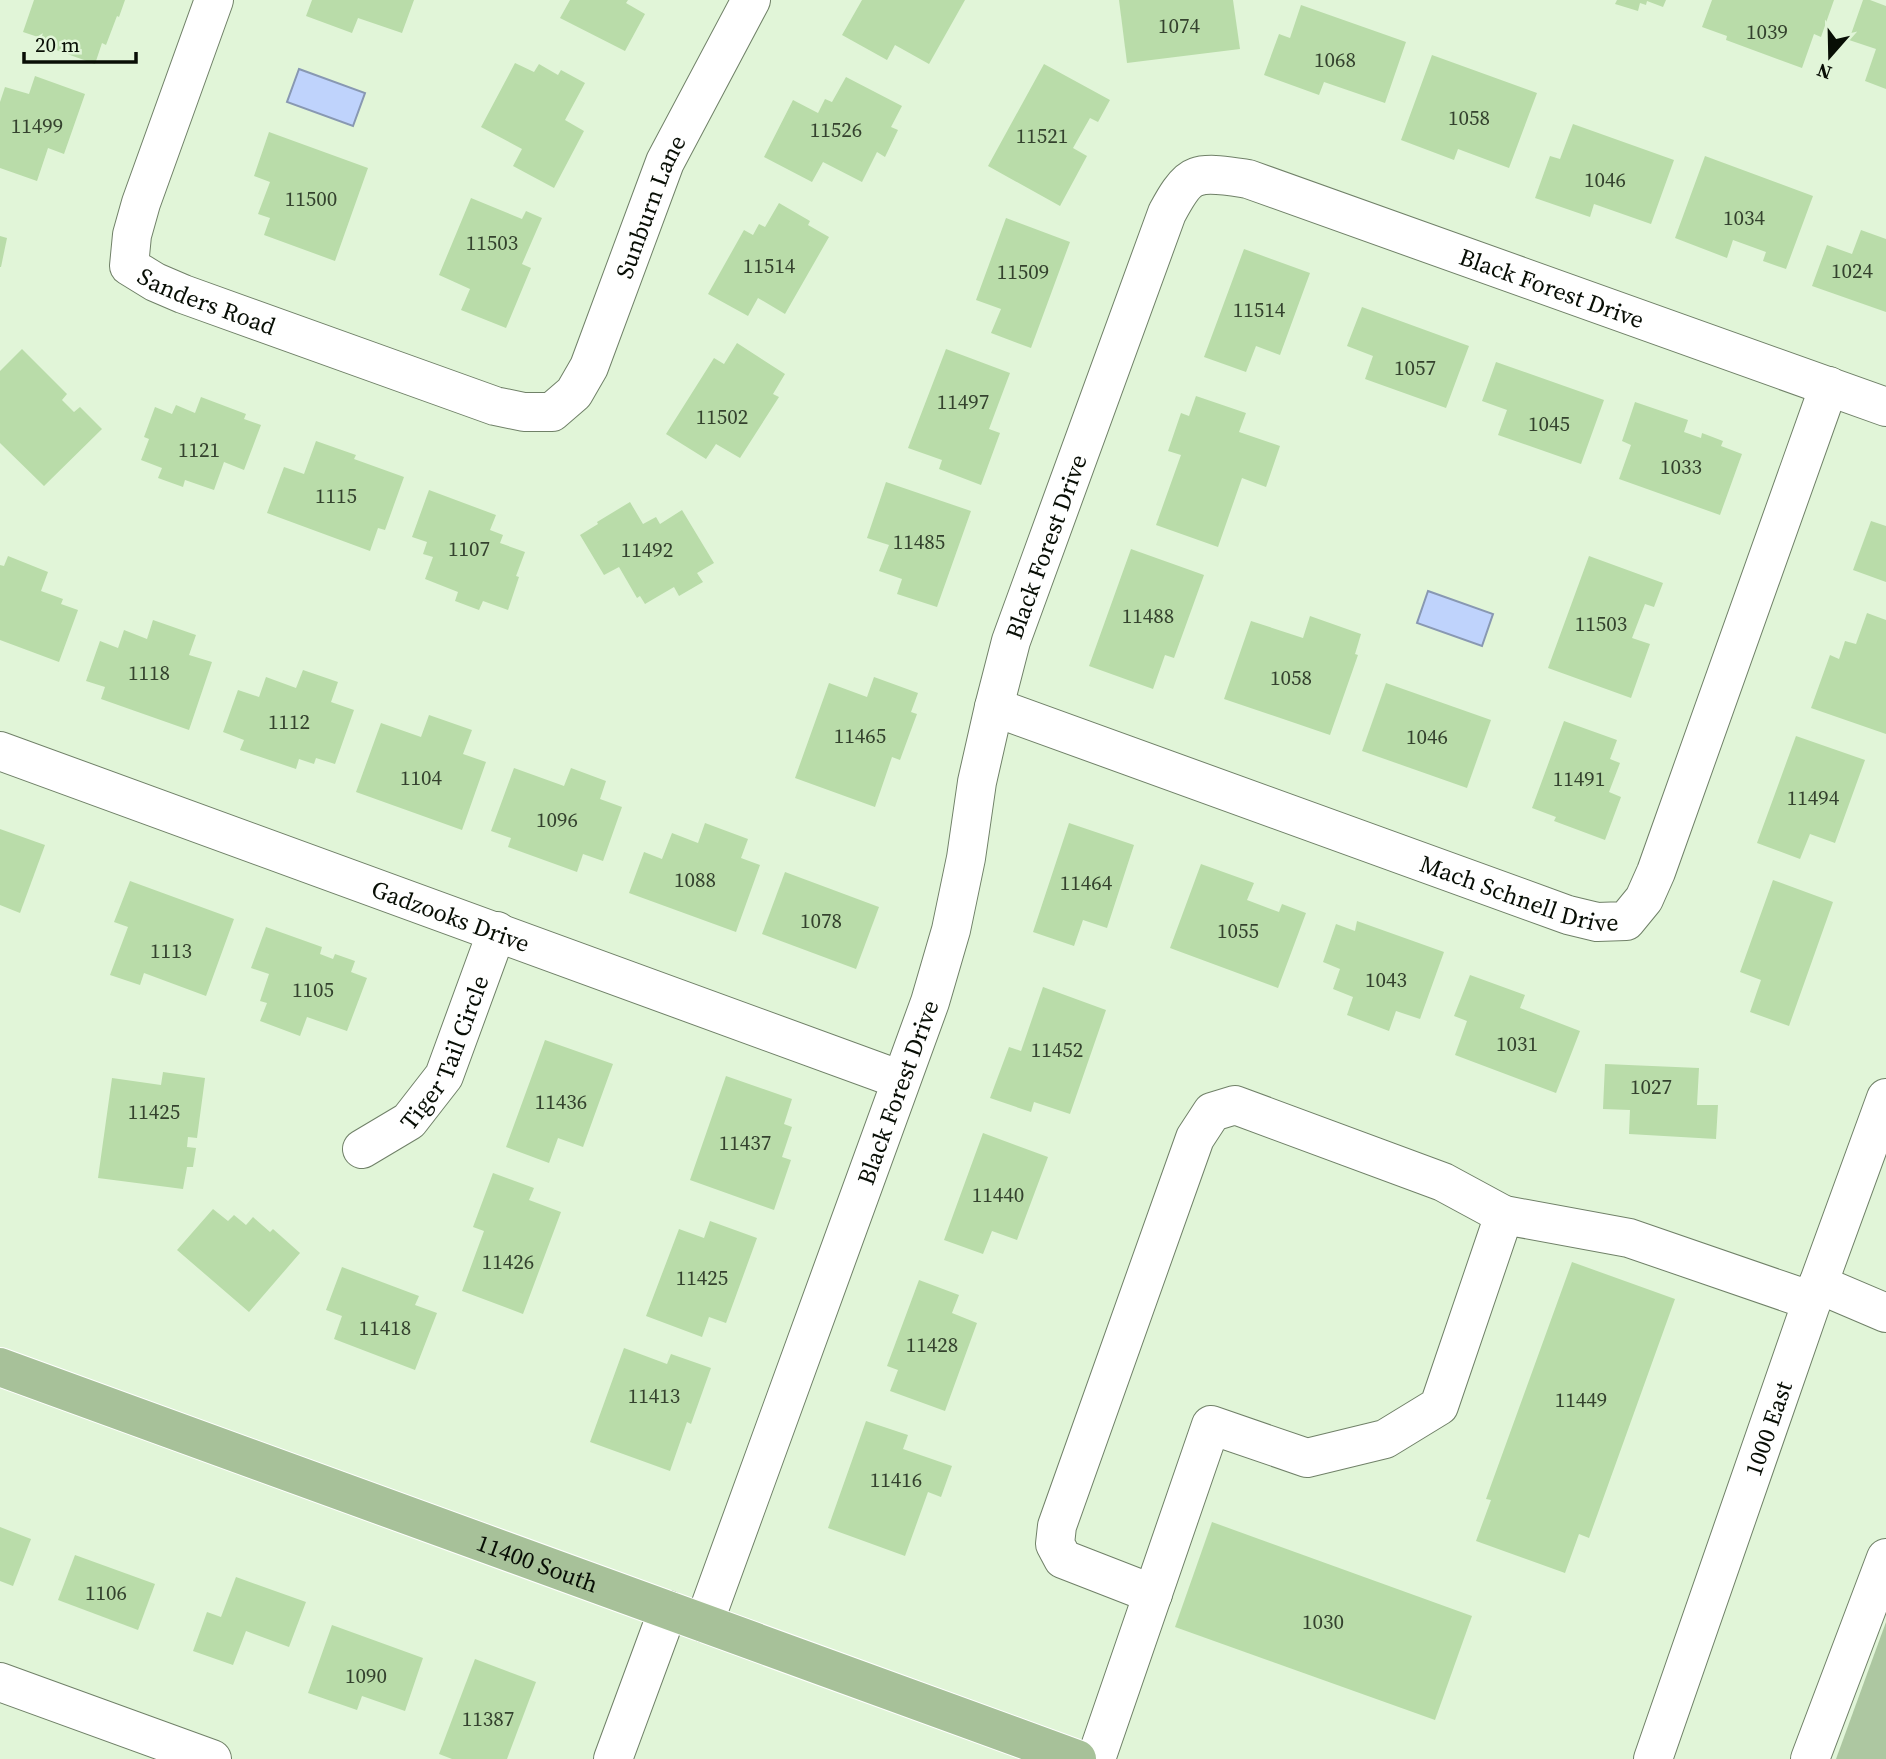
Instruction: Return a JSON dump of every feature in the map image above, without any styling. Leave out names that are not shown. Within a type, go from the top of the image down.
[{"type":"main road","name":"11400 South","points":[[0,1367],[1076,1758]]},
{"type":"street","name":"Sanders Road","points":[[214,0],[141,203],[132,234],[129,266],[155,282],[183,294],[495,406],[524,412],[552,412]]},
{"type":"street","name":"Sunburn Lane","points":[[552,412],[574,393],[589,367],[666,162],[751,0]]},
{"type":"street","name":"Black Forest Drive","points":[[704,1623],[930,1002],[951,930],[966,858],[977,782],[1011,641],[1167,213],[1179,193],[1195,177],[1222,175],[1248,179],[1886,407]]},
{"type":"street","name":"Mach Schnell Drive","points":[[994,706],[1568,915],[1597,922],[1626,921],[1644,900],[1656,872],[1829,386]]},
{"type":"street","name":"Gadzooks Drive","points":[[0,751],[901,1080]]},
{"type":"street","name":"Tiger Tail Circle","points":[[362,1149],[409,1121],[444,1076],[497,931]]},
{"type":"street","name":"1000 East","points":[[1653,1759],[1815,1293],[1886,1098]]},
{"type":"street","points":[[1153,1594],[1063,1559],[1055,1544],[1057,1526],[1195,1138],[1212,1112],[1235,1105],[1443,1182],[1504,1214],[1629,1238],[1886,1313]]},
{"type":"street","points":[[1076,1758],[1153,1594],[1212,1425],[1307,1458],[1385,1439],[1439,1405],[1504,1214]]},
{"type":"street","points":[[1810,1759],[1886,1558]]},
{"type":"street","points":[[613,1759],[668,1610]]},
{"type":"street","points":[[0,1682],[192,1756]]},
{"type":"green space","points":[[1886,1622],[1886,1759],[1836,1759]]},
{"type":"water","points":[[299,69],[365,93],[353,126],[287,102]]},
{"type":"water","points":[[1428,591],[1493,614],[1482,646],[1417,623]]},
{"type":"building","points":[[34,0],[125,0],[106,45],[102,43],[95,64],[48,47],[50,41],[23,32]]},
{"type":"building","points":[[312,0],[414,0],[402,33],[358,18],[352,33],[306,16]]},
{"type":"building","points":[[570,0],[628,0],[626,3],[645,14],[625,51],[560,18]]},
{"type":"building","points":[[862,0],[965,0],[929,64],[895,45],[887,60],[842,35]]},
{"type":"building","points":[[1119,0],[1233,0],[1240,49],[1127,63]]},
{"type":"building","points":[[1617,0],[1666,0],[1663,7],[1647,1],[1646,5],[1640,3],[1638,11],[1615,4]]},
{"type":"building","points":[[1712,0],[1834,0],[1821,37],[1814,34],[1802,68],[1726,40],[1727,36],[1702,27]]},
{"type":"building","points":[[1863,0],[1886,6],[1886,89],[1865,81],[1876,49],[1849,40]]},
{"type":"building","points":[[1301,5],[1406,42],[1385,103],[1324,82],[1319,95],[1264,75],[1279,34],[1290,38]]},
{"type":"building","points":[[1432,55],[1537,93],[1509,168],[1458,149],[1454,160],[1401,140]]},
{"type":"building","points":[[515,63],[534,72],[539,64],[558,75],[561,70],[585,83],[565,120],[584,131],[554,188],[513,166],[522,149],[481,127]]},
{"type":"building","points":[[1044,64],[1110,100],[1098,122],[1090,118],[1073,148],[1087,156],[1060,206],[988,166]]},
{"type":"building","points":[[35,76],[85,94],[64,154],[48,148],[37,181],[0,168],[0,102],[5,87],[29,94]]},
{"type":"building","points":[[846,77],[902,106],[891,127],[898,130],[885,157],[877,152],[862,182],[823,162],[812,182],[764,157],[793,100],[818,113],[825,99],[832,102]]},
{"type":"building","points":[[1573,124],[1674,160],[1651,224],[1594,204],[1590,217],[1535,198],[1550,156],[1560,159]]},
{"type":"building","points":[[269,132],[368,168],[335,261],[264,235],[270,218],[258,214],[270,182],[254,176]]},
{"type":"building","points":[[1705,156],[1813,196],[1786,269],[1763,261],[1766,252],[1733,240],[1727,258],[1675,238]]},
{"type":"building","points":[[471,198],[522,219],[526,211],[542,218],[522,264],[531,268],[506,328],[461,310],[470,289],[439,275]]},
{"type":"building","points":[[779,203],[810,221],[808,225],[829,237],[785,314],[758,298],[748,316],[708,294],[744,230],[753,235],[759,224],[765,227]]},
{"type":"building","points":[[1006,218],[1070,242],[1031,348],[991,333],[1001,309],[976,300]]},
{"type":"building","points":[[1861,230],[1886,239],[1886,312],[1812,286],[1827,245],[1852,254]]},
{"type":"building","points":[[0,236],[7,238],[1,267],[0,267]]},
{"type":"building","points":[[1244,249],[1310,273],[1280,355],[1256,346],[1246,372],[1204,357]]},
{"type":"building","points":[[1362,307],[1469,346],[1446,408],[1365,379],[1373,356],[1347,346]]},
{"type":"building","points":[[737,343],[785,374],[773,394],[779,397],[740,458],[716,444],[706,459],[666,434],[714,358],[724,364]]},
{"type":"building","points":[[22,349],[67,394],[62,400],[74,412],[80,407],[102,429],[44,486],[0,443],[0,371]]},
{"type":"building","points":[[946,349],[1010,373],[989,429],[1000,433],[981,485],[939,469],[942,460],[908,448]]},
{"type":"building","points":[[1496,362],[1604,400],[1581,464],[1498,435],[1507,410],[1482,401]]},
{"type":"building","points":[[1196,396],[1246,413],[1239,432],[1280,446],[1266,487],[1242,478],[1218,547],[1156,525],[1181,455],[1168,451],[1181,413],[1189,416]]},
{"type":"building","points":[[201,397],[246,414],[244,419],[261,425],[244,470],[224,462],[214,490],[185,480],[183,487],[158,478],[162,468],[141,460],[149,439],[144,437],[155,407],[172,414],[176,405],[195,413]]},
{"type":"building","points":[[1635,402],[1688,420],[1684,432],[1701,438],[1702,433],[1723,441],[1721,446],[1742,454],[1720,515],[1619,479],[1631,445],[1622,441]]},
{"type":"building","points":[[316,441],[356,455],[354,459],[404,477],[385,530],[378,528],[370,551],[267,513],[284,467],[304,474]]},
{"type":"building","points":[[886,482],[971,511],[937,607],[897,594],[902,579],[879,571],[889,545],[867,538]]},
{"type":"building","points":[[429,490],[496,515],[490,530],[503,535],[500,543],[525,552],[508,610],[483,601],[479,610],[455,601],[458,592],[425,579],[433,557],[423,554],[427,542],[412,537]]},
{"type":"building","points":[[630,502],[643,524],[656,517],[660,524],[682,510],[714,563],[697,573],[703,582],[679,596],[674,587],[645,604],[640,596],[637,598],[619,567],[604,575],[580,535]]},
{"type":"building","points":[[1871,521],[1886,526],[1886,582],[1853,570]]},
{"type":"building","points":[[1131,549],[1204,575],[1174,658],[1165,655],[1153,689],[1089,666]]},
{"type":"building","points":[[8,556],[48,572],[41,591],[63,599],[61,604],[78,610],[59,662],[0,640],[0,565],[4,566]]},
{"type":"building","points":[[1589,556],[1663,583],[1654,607],[1645,604],[1632,638],[1650,644],[1631,698],[1548,668]]},
{"type":"building","points":[[1867,613],[1886,620],[1886,734],[1811,708],[1830,655],[1839,659],[1845,641],[1856,644]]},
{"type":"building","points":[[1310,616],[1361,634],[1355,654],[1358,655],[1330,735],[1224,699],[1251,621],[1303,638]]},
{"type":"building","points":[[153,620],[196,635],[189,655],[212,662],[189,730],[101,699],[105,687],[86,681],[100,641],[118,648],[124,630],[147,639]]},
{"type":"building","points":[[303,670],[338,682],[331,702],[354,710],[335,764],[316,758],[314,764],[299,759],[296,769],[240,750],[244,740],[223,732],[238,690],[259,697],[266,677],[296,688]]},
{"type":"building","points":[[874,677],[918,693],[911,712],[917,714],[900,760],[892,757],[875,807],[795,778],[829,683],[867,697]]},
{"type":"building","points":[[1386,683],[1491,720],[1467,788],[1362,751]]},
{"type":"building","points":[[429,715],[472,730],[463,754],[486,762],[462,830],[356,792],[381,723],[421,737]]},
{"type":"building","points":[[1564,721],[1617,740],[1610,759],[1620,763],[1609,792],[1621,797],[1605,840],[1554,821],[1556,817],[1532,808]]},
{"type":"building","points":[[1796,736],[1865,760],[1835,843],[1810,834],[1800,859],[1757,843]]},
{"type":"building","points":[[514,768],[564,786],[571,768],[606,781],[600,799],[622,807],[603,861],[583,854],[577,872],[508,847],[511,838],[491,831]]},
{"type":"building","points":[[705,823],[748,839],[741,858],[760,865],[736,932],[629,893],[644,852],[662,859],[672,833],[698,843]]},
{"type":"building","points":[[1069,823],[1134,845],[1107,928],[1083,920],[1074,946],[1033,932]]},
{"type":"building","points":[[0,829],[45,845],[20,913],[0,905]]},
{"type":"building","points":[[1201,864],[1254,883],[1247,900],[1279,912],[1282,904],[1306,913],[1278,988],[1170,948]]},
{"type":"building","points":[[785,872],[879,907],[856,969],[762,934]]},
{"type":"building","points":[[1773,880],[1833,902],[1789,1026],[1750,1012],[1761,980],[1740,972]]},
{"type":"building","points":[[130,881],[234,919],[206,996],[144,973],[140,985],[110,975],[128,927],[114,922]]},
{"type":"building","points":[[1357,921],[1444,952],[1420,1019],[1396,1011],[1389,1031],[1347,1015],[1353,997],[1333,989],[1340,969],[1323,962],[1336,924],[1355,931]]},
{"type":"building","points":[[266,927],[322,947],[320,954],[333,959],[335,954],[355,961],[351,972],[367,978],[347,1031],[307,1017],[300,1036],[260,1021],[267,1003],[260,1001],[269,974],[251,968]]},
{"type":"building","points":[[1470,975],[1525,995],[1520,1008],[1580,1031],[1556,1093],[1455,1055],[1467,1021],[1454,1016]]},
{"type":"building","points":[[1043,987],[1106,1010],[1070,1114],[1034,1102],[1031,1112],[990,1098],[1009,1047],[1021,1051]]},
{"type":"building","points":[[545,1040],[613,1064],[583,1147],[558,1138],[549,1163],[506,1147]]},
{"type":"building","points":[[1605,1064],[1699,1068],[1697,1105],[1718,1105],[1716,1139],[1629,1134],[1630,1110],[1603,1109]]},
{"type":"building","points":[[163,1072],[205,1078],[197,1138],[188,1137],[187,1147],[196,1148],[193,1167],[187,1167],[183,1189],[98,1178],[112,1078],[161,1085]]},
{"type":"building","points":[[726,1076],[792,1099],[784,1124],[792,1127],[782,1157],[791,1160],[774,1210],[690,1180]]},
{"type":"building","points":[[983,1133],[1048,1157],[1017,1240],[992,1231],[983,1254],[944,1240]]},
{"type":"building","points":[[493,1173],[534,1188],[529,1200],[561,1212],[523,1314],[462,1291],[484,1231],[473,1227]]},
{"type":"building","points":[[213,1209],[228,1221],[234,1215],[246,1225],[253,1217],[270,1232],[273,1229],[300,1253],[249,1312],[177,1250]]},
{"type":"building","points":[[710,1221],[757,1238],[726,1323],[709,1317],[702,1337],[646,1316],[679,1229],[704,1238]]},
{"type":"building","points":[[1572,1262],[1675,1299],[1589,1538],[1579,1534],[1565,1573],[1476,1541],[1491,1500],[1486,1499]]},
{"type":"building","points":[[342,1267],[419,1296],[415,1305],[437,1313],[415,1370],[334,1339],[342,1316],[326,1310]]},
{"type":"building","points":[[919,1280],[959,1295],[952,1313],[977,1323],[945,1411],[890,1391],[898,1370],[887,1366]]},
{"type":"building","points":[[624,1348],[667,1364],[671,1354],[711,1368],[691,1424],[687,1422],[670,1471],[590,1442]]},
{"type":"building","points":[[866,1421],[908,1435],[903,1449],[952,1466],[941,1497],[928,1492],[905,1556],[828,1528]]},
{"type":"building","points":[[1212,1522],[1472,1616],[1435,1720],[1175,1627]]},
{"type":"building","points":[[0,1527],[31,1539],[13,1586],[0,1581]]},
{"type":"building","points":[[75,1555],[155,1584],[138,1630],[58,1600]]},
{"type":"building","points":[[236,1577],[306,1602],[289,1647],[246,1631],[233,1665],[193,1651],[207,1612],[221,1617]]},
{"type":"building","points":[[332,1625],[423,1658],[405,1711],[362,1696],[357,1710],[308,1693]]},
{"type":"building","points":[[475,1659],[536,1682],[507,1759],[452,1759],[439,1754]]}]
